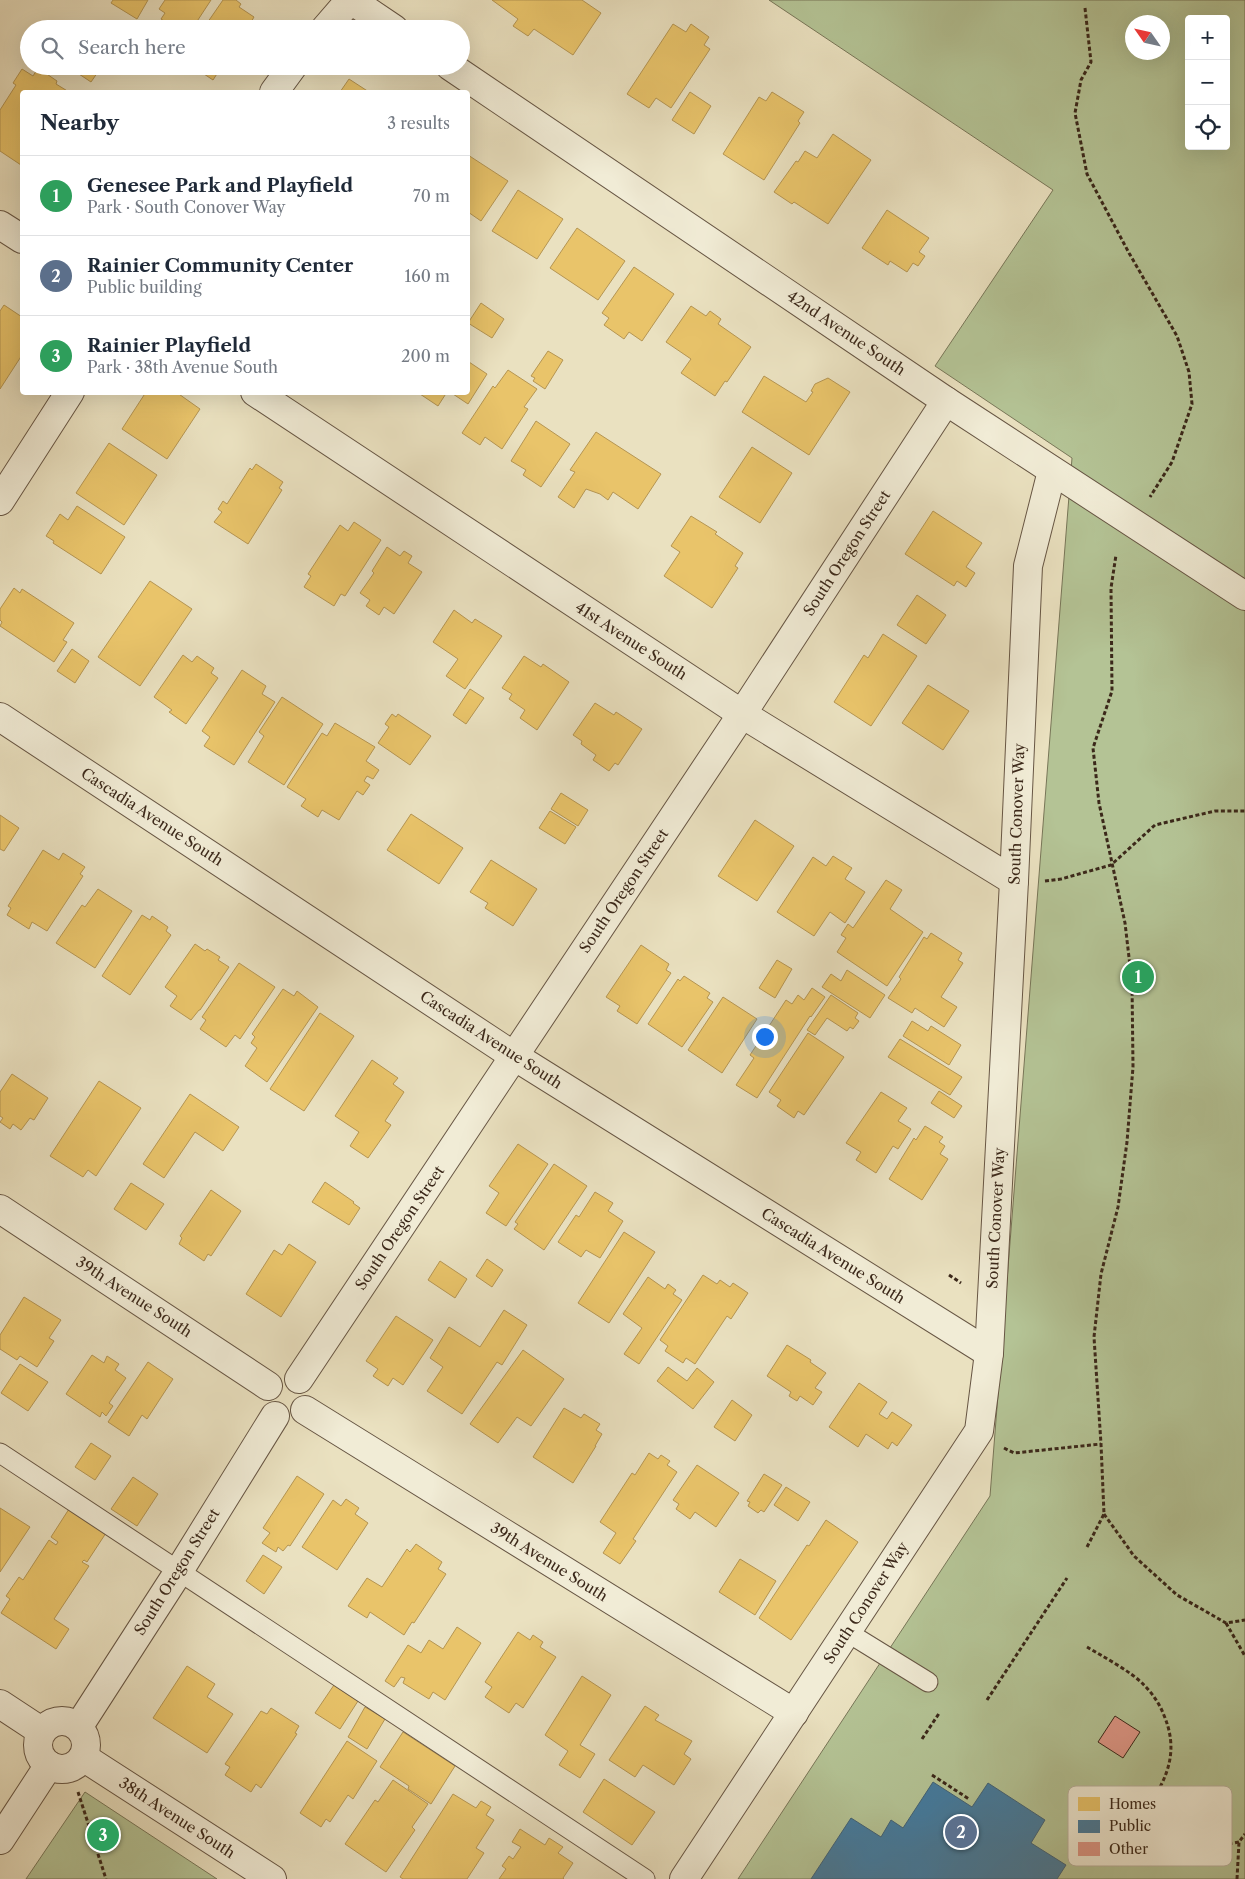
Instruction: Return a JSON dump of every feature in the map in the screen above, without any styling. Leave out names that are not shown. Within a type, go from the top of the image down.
[{"type":"street","points":[[333,20],[350,0],[380,20]]},
{"type":"street","points":[[275,90],[286,75]]},
{"type":"street","name":"42nd Avenue South","points":[[463,75],[946,401],[1245,596]]},
{"type":"street","points":[[0,225],[20,238]]},
{"type":"street","points":[[0,501],[68,395]]},
{"type":"street","name":"41st Avenue South","points":[[260,395],[742,714],[1014,880]]},
{"type":"street","name":"South Oregon Street","points":[[299,1379],[742,714],[946,401]]},
{"type":"street","name":"South Conover Way","points":[[684,1879],[979,1431],[988,1352],[1014,880],[1028,566],[1052,471]]},
{"type":"street","name":"Cascadia Avenue South","points":[[0,717],[514,1056],[988,1352]]},
{"type":"street","name":"39th Avenue South","points":[[0,1209],[268,1386]]},
{"type":"street","points":[[286,1375],[299,1379],[304,1383],[310,1397],[305,1410],[300,1416],[293,1419],[286,1420],[275,1416],[267,1408],[264,1400],[268,1386],[272,1380],[286,1375]]},
{"type":"street","name":"39th Avenue South","points":[[305,1410],[794,1713]]},
{"type":"street","name":"South Oregon Street","points":[[79,1726],[275,1416]]},
{"type":"street","points":[[0,1704],[41,1731]]},
{"type":"street","points":[[55,1721],[72,1722],[79,1726],[84,1733],[86,1741],[86,1750],[83,1757],[78,1763],[64,1769],[49,1765],[41,1756],[37,1746],[41,1731],[55,1721]]},
{"type":"street","name":"38th Avenue South","points":[[83,1757],[272,1879]]},
{"type":"street","points":[[0,1840],[49,1765]]},
{"type":"lane","points":[[0,1453],[645,1879]]},
{"type":"lane","points":[[847,1632],[928,1682]]},
{"type":"path","points":[[1085,8],[1091,62],[1081,80],[1075,113],[1087,174],[1129,253],[1177,336],[1190,372],[1192,404],[1172,462],[1145,504]]},
{"type":"path","points":[[1087,1547],[1104,1514],[1102,1444],[1094,1337],[1100,1274],[1118,1207],[1127,1142],[1133,1067],[1132,983],[1124,923],[1099,803],[1093,748],[1112,691],[1111,588],[1116,555]]},
{"type":"path","points":[[1044,881],[1061,880],[1111,865],[1155,825],[1215,811],[1245,811]]},
{"type":"path","points":[[1000,1446],[1014,1453],[1102,1444]]},
{"type":"path","points":[[1104,1514],[1134,1556],[1177,1595],[1226,1623],[1245,1656]]},
{"type":"path","points":[[987,1700],[1067,1578]]},
{"type":"path","points":[[1226,1623],[1245,1620]]},
{"type":"path","points":[[1087,1647],[1144,1684],[1159,1704],[1168,1725],[1171,1741],[1170,1763],[1161,1786]]},
{"type":"path","points":[[922,1739],[940,1712]]},
{"type":"path","points":[[932,1775],[969,1799]]},
{"type":"path","points":[[78,1792],[106,1879]]},
{"type":"path","points":[[1237,1879],[1239,1842],[1245,1834]]},
{"type":"path","points":[[1232,1843],[1239,1842]]},
{"type":"green space","points":[[769,0],[1245,0],[1245,1879],[738,1879],[990,1496],[1072,458],[935,366],[1053,190]]},
{"type":"green space","points":[[85,1792],[217,1879],[26,1879]]},
{"type":"building: Homes","points":[[113,0],[148,0],[137,19],[111,3]]},
{"type":"building: Homes","points":[[165,0],[211,0],[198,20],[162,20],[161,19],[165,13],[159,9]]},
{"type":"building: Homes","points":[[223,0],[236,0],[241,4],[239,7],[254,17],[252,20],[209,20]]},
{"type":"building: Homes","points":[[492,0],[582,0],[601,13],[573,55],[534,29],[528,36],[513,26],[518,19]]},
{"type":"building: Homes","points":[[673,24],[686,32],[691,24],[709,37],[704,45],[710,49],[671,108],[656,98],[649,108],[627,94]]},
{"type":"building: Homes","points":[[20,72],[20,75],[48,75],[57,81],[56,84],[66,90],[20,90],[20,164],[0,151],[0,110],[16,85],[13,83]]},
{"type":"building: Homes","points":[[80,75],[96,75],[91,82]]},
{"type":"building: Homes","points":[[206,75],[216,75],[213,80]]},
{"type":"building: Homes","points":[[349,79],[366,90],[341,90]]},
{"type":"building: Homes","points":[[690,92],[711,106],[694,134],[672,120]]},
{"type":"building: Homes","points":[[772,92],[804,112],[798,121],[800,123],[764,180],[723,154],[759,97],[766,101]]},
{"type":"building: Homes","points":[[833,134],[871,160],[828,224],[794,202],[792,204],[774,192],[805,151],[817,158]]},
{"type":"building: Homes","points":[[470,156],[508,181],[481,221],[470,213]]},
{"type":"building: Homes","points":[[518,190],[563,219],[537,259],[492,231]]},
{"type":"building: Homes","points":[[887,210],[929,238],[919,252],[925,256],[918,266],[913,263],[907,272],[890,261],[888,265],[862,248]]},
{"type":"building: Homes","points":[[577,228],[625,261],[598,300],[550,268]]},
{"type":"building: Homes","points":[[634,267],[674,294],[642,341],[629,332],[624,339],[604,325],[609,318],[602,313]]},
{"type":"building: Homes","points":[[481,303],[504,319],[492,338],[470,324],[470,320]]},
{"type":"building: Homes","points":[[4,305],[20,316],[20,358],[0,389],[0,311]]},
{"type":"building: Homes","points":[[691,306],[706,316],[710,311],[721,319],[718,324],[751,347],[715,396],[681,373],[691,359],[666,342]]},
{"type":"building: Homes","points":[[548,351],[563,360],[545,389],[533,381],[535,378],[531,376]]},
{"type":"building: Homes","points":[[470,363],[487,374],[468,404],[454,395],[470,395]]},
{"type":"building: Homes","points":[[508,370],[537,389],[524,407],[528,409],[502,449],[485,437],[480,445],[462,433],[493,386],[495,388]]},
{"type":"building: Homes","points":[[764,376],[806,402],[813,392],[811,391],[815,384],[828,378],[850,392],[809,455],[742,412]]},
{"type":"building: Homes","points":[[144,395],[180,395],[200,409],[167,459],[122,429]]},
{"type":"building: Homes","points":[[422,395],[445,395],[438,406]]},
{"type":"building: Homes","points":[[536,421],[570,444],[541,487],[523,475],[526,470],[511,461]]},
{"type":"building: Homes","points":[[596,432],[661,474],[638,509],[613,492],[608,500],[600,494],[586,489],[574,508],[558,497],[575,472],[570,470]]},
{"type":"building: Homes","points":[[109,443],[157,475],[124,525],[76,493]]},
{"type":"building: Homes","points":[[752,447],[792,473],[760,523],[719,497]]},
{"type":"building: Homes","points":[[256,464],[283,482],[279,488],[282,490],[248,544],[214,522],[222,512],[218,509],[223,501],[227,504],[250,468],[252,470]]},
{"type":"building: Homes","points":[[77,506],[125,537],[101,574],[53,543],[54,541],[46,536],[60,514],[68,520]]},
{"type":"building: Homes","points":[[933,511],[982,543],[966,567],[975,573],[966,587],[957,581],[954,586],[905,554]]},
{"type":"building: Homes","points":[[691,516],[717,532],[715,534],[743,553],[735,566],[738,568],[712,608],[664,576],[680,552],[671,546]]},
{"type":"building: Homes","points":[[354,522],[381,540],[345,596],[341,594],[334,606],[304,587],[311,576],[308,574],[340,525],[348,531]]},
{"type":"building: Homes","points":[[387,547],[400,556],[404,551],[412,556],[408,563],[422,572],[394,614],[384,607],[379,615],[366,606],[370,600],[360,593],[374,573],[372,571]]},
{"type":"building: Homes","points":[[150,581],[192,609],[140,686],[98,657]]},
{"type":"building: Homes","points":[[14,588],[20,593],[22,589],[74,623],[63,640],[67,642],[54,662],[0,626],[2,622],[0,620],[0,609]]},
{"type":"building: Homes","points":[[917,595],[946,615],[926,644],[897,625]]},
{"type":"building: Homes","points":[[454,610],[472,623],[475,619],[502,636],[465,689],[446,676],[458,659],[433,642]]},
{"type":"building: Homes","points":[[883,634],[917,656],[871,726],[834,702],[864,655],[868,658]]},
{"type":"building: Homes","points":[[72,649],[89,661],[75,683],[57,671]]},
{"type":"building: Homes","points":[[183,655],[192,662],[197,656],[214,668],[211,673],[218,678],[186,724],[169,712],[172,710],[154,697]]},
{"type":"building: Homes","points":[[524,656],[541,667],[543,664],[569,682],[537,730],[520,718],[525,710],[509,699],[512,694],[502,688]]},
{"type":"building: Homes","points":[[242,670],[266,686],[262,694],[275,702],[234,765],[204,746],[210,737],[202,731]]},
{"type":"building: Homes","points":[[928,685],[969,711],[943,750],[902,723]]},
{"type":"building: Homes","points":[[470,689],[484,698],[466,724],[453,715]]},
{"type":"building: Homes","points":[[282,697],[323,724],[284,785],[248,762],[264,736],[259,732]]},
{"type":"building: Homes","points":[[595,703],[614,715],[616,712],[642,729],[618,765],[615,763],[609,771],[593,760],[596,755],[581,744],[582,741],[573,735]]},
{"type":"building: Homes","points":[[392,714],[396,717],[398,714],[431,736],[410,765],[378,743],[389,727],[385,724]]},
{"type":"building: Homes","points":[[335,723],[375,747],[366,761],[379,770],[373,779],[367,776],[364,781],[370,785],[363,795],[357,791],[339,820],[322,810],[318,817],[301,806],[306,799],[287,787],[322,733],[327,736]]},
{"type":"building: Homes","points":[[561,793],[588,810],[578,826],[551,809]]},
{"type":"building: Homes","points":[[550,811],[576,827],[565,844],[539,828]]},
{"type":"building: Homes","points":[[411,814],[463,848],[439,884],[387,850]]},
{"type":"building: Homes","points":[[0,815],[19,828],[4,851],[0,849]]},
{"type":"building: Homes","points":[[755,820],[794,846],[757,901],[718,876]]},
{"type":"building: Homes","points":[[43,850],[59,860],[63,853],[85,867],[80,874],[83,876],[47,931],[32,922],[29,929],[7,915],[11,908],[8,906]]},
{"type":"building: Homes","points":[[833,856],[852,868],[845,879],[865,892],[845,923],[830,912],[814,936],[777,912],[813,857],[826,866]]},
{"type":"building: Homes","points":[[491,860],[537,889],[513,926],[485,908],[488,903],[470,892]]},
{"type":"building: Homes","points":[[886,880],[902,890],[890,909],[923,932],[887,986],[837,952],[846,938],[841,935],[848,924],[853,928]]},
{"type":"building: Homes","points":[[98,889],[132,911],[95,968],[56,943],[82,905],[85,907]]},
{"type":"building: Homes","points":[[142,915],[150,920],[152,916],[168,927],[166,931],[171,935],[130,995],[102,976]]},
{"type":"building: Homes","points":[[931,933],[962,953],[958,960],[963,963],[941,997],[957,1007],[944,1027],[915,1008],[912,1013],[888,998],[901,979],[899,977],[924,937],[927,939]]},
{"type":"building: Homes","points":[[195,944],[205,951],[207,949],[220,957],[218,960],[229,967],[191,1020],[170,1006],[177,996],[165,987]]},
{"type":"building: Homes","points":[[641,945],[669,964],[666,970],[671,973],[637,1024],[617,1011],[620,1006],[606,997]]},
{"type":"building: Homes","points":[[777,960],[792,969],[775,998],[759,988]]},
{"type":"building: Homes","points":[[239,963],[275,987],[240,1039],[235,1035],[226,1047],[200,1029],[206,1020],[202,1017]]},
{"type":"building: Homes","points":[[847,970],[885,995],[870,1018],[822,987],[831,974],[841,981]]},
{"type":"building: Homes","points":[[684,976],[710,993],[707,998],[713,1002],[682,1047],[648,1024],[678,979],[680,981]]},
{"type":"building: Homes","points":[[812,988],[825,997],[810,1016],[757,1098],[736,1085],[754,1058],[750,1055],[786,1000],[792,1004],[798,995],[804,1000]]},
{"type":"building: Homes","points":[[283,989],[294,996],[297,991],[318,1007],[267,1082],[245,1066],[257,1048],[251,1043],[255,1037],[252,1034]]},
{"type":"building: Homes","points":[[831,995],[858,1013],[855,1018],[859,1021],[853,1029],[850,1027],[847,1031],[827,1018],[815,1035],[807,1030]]},
{"type":"building: Homes","points":[[723,997],[757,1019],[722,1073],[688,1050]]},
{"type":"building: Homes","points":[[320,1013],[354,1036],[304,1111],[270,1089]]},
{"type":"building: Homes","points":[[912,1021],[928,1031],[931,1026],[961,1045],[949,1065],[903,1036]]},
{"type":"building: Homes","points":[[808,1033],[844,1057],[804,1115],[798,1111],[794,1118],[777,1106],[781,1100],[769,1092]]},
{"type":"building: Homes","points":[[900,1039],[962,1077],[950,1095],[888,1057]]},
{"type":"building: Homes","points":[[372,1060],[398,1078],[393,1084],[404,1092],[385,1121],[391,1125],[368,1158],[350,1146],[359,1132],[335,1116]]},
{"type":"building: Homes","points":[[12,1074],[48,1098],[34,1120],[30,1118],[21,1130],[13,1124],[10,1129],[0,1122],[3,1118],[0,1116],[0,1092]]},
{"type":"building: Homes","points":[[99,1081],[141,1108],[96,1176],[88,1170],[83,1177],[50,1156]]},
{"type":"building: Homes","points":[[939,1091],[962,1106],[954,1118],[931,1103]]},
{"type":"building: Homes","points":[[881,1092],[907,1108],[898,1121],[911,1129],[898,1149],[893,1146],[876,1173],[856,1160],[861,1152],[846,1143]]},
{"type":"building: Homes","points":[[190,1094],[239,1127],[223,1151],[195,1132],[164,1178],[143,1164]]},
{"type":"building: Homes","points":[[925,1126],[943,1137],[939,1142],[945,1146],[940,1154],[948,1159],[922,1200],[889,1179],[914,1138],[916,1140]]},
{"type":"building: Homes","points":[[518,1144],[548,1164],[506,1226],[486,1213],[499,1193],[489,1186]]},
{"type":"building: Homes","points":[[554,1164],[587,1186],[544,1250],[514,1229],[518,1224],[515,1222]]},
{"type":"building: Homes","points":[[325,1182],[360,1208],[349,1225],[312,1202]]},
{"type":"building: Homes","points":[[131,1183],[164,1204],[146,1230],[114,1209]]},
{"type":"building: Homes","points":[[211,1190],[241,1211],[211,1256],[208,1254],[204,1261],[179,1244],[182,1238],[180,1236]]},
{"type":"building: Homes","points":[[595,1192],[613,1203],[608,1211],[623,1221],[600,1258],[586,1250],[581,1257],[558,1242],[576,1215],[579,1217]]},
{"type":"building: Homes","points":[[624,1232],[655,1252],[609,1323],[578,1303]]},
{"type":"building: Homes","points":[[289,1244],[316,1262],[281,1317],[246,1294],[274,1250],[282,1255]]},
{"type":"building: Homes","points":[[487,1259],[503,1270],[492,1287],[476,1276]]},
{"type":"building: Homes","points":[[440,1261],[467,1279],[455,1298],[428,1280]]},
{"type":"building: Homes","points":[[703,1275],[717,1284],[720,1280],[730,1287],[733,1283],[748,1293],[731,1319],[727,1316],[695,1364],[686,1358],[683,1363],[665,1351],[668,1346],[660,1340]]},
{"type":"building: Homes","points":[[648,1277],[665,1289],[668,1284],[676,1290],[673,1294],[682,1300],[639,1364],[624,1354],[642,1328],[623,1314]]},
{"type":"building: Homes","points":[[24,1297],[61,1320],[49,1338],[54,1341],[37,1367],[20,1356],[17,1360],[0,1349],[0,1335]]},
{"type":"building: Homes","points":[[504,1310],[527,1325],[502,1365],[497,1362],[462,1414],[427,1391],[443,1367],[430,1358],[449,1327],[480,1347]]},
{"type":"building: Homes","points":[[396,1316],[433,1340],[403,1385],[393,1378],[388,1386],[373,1376],[378,1369],[366,1361]]},
{"type":"building: Homes","points":[[787,1345],[811,1360],[810,1362],[826,1373],[815,1388],[822,1392],[813,1405],[800,1396],[797,1401],[789,1396],[791,1392],[767,1376]]},
{"type":"building: Homes","points":[[523,1350],[564,1379],[531,1426],[517,1417],[498,1443],[470,1424]]},
{"type":"building: Homes","points":[[92,1355],[104,1363],[107,1356],[119,1364],[115,1370],[126,1378],[109,1403],[113,1406],[106,1416],[102,1412],[100,1417],[66,1394]]},
{"type":"building: Homes","points":[[148,1362],[173,1379],[147,1419],[142,1415],[129,1436],[108,1422]]},
{"type":"building: Homes","points":[[20,1364],[48,1382],[28,1411],[1,1393]]},
{"type":"building: Homes","points":[[668,1367],[687,1381],[697,1368],[714,1382],[693,1409],[657,1381]]},
{"type":"building: Homes","points":[[859,1383],[887,1402],[879,1414],[887,1419],[892,1412],[912,1425],[897,1446],[892,1442],[888,1449],[866,1434],[858,1447],[829,1427]]},
{"type":"building: Homes","points":[[732,1400],[752,1415],[735,1441],[714,1427]]},
{"type":"building: Homes","points":[[564,1408],[581,1418],[584,1414],[600,1424],[596,1430],[602,1434],[573,1483],[533,1457]]},
{"type":"building: Homes","points":[[91,1443],[111,1456],[95,1480],[75,1467]]},
{"type":"building: Homes","points":[[649,1453],[658,1459],[661,1455],[670,1461],[667,1465],[677,1472],[633,1539],[636,1541],[620,1564],[603,1553],[616,1533],[600,1522],[632,1473],[635,1475]]},
{"type":"building: Homes","points":[[697,1465],[739,1493],[716,1527],[695,1512],[690,1519],[676,1509],[679,1504],[673,1500]]},
{"type":"building: Homes","points":[[764,1474],[782,1485],[764,1512],[761,1510],[758,1513],[748,1506],[750,1502],[747,1501]]},
{"type":"building: Homes","points":[[297,1476],[324,1494],[290,1546],[288,1545],[283,1551],[278,1547],[276,1552],[262,1543],[270,1533],[263,1528]]},
{"type":"building: Homes","points":[[133,1477],[158,1494],[137,1526],[111,1509]]},
{"type":"building: Homes","points":[[786,1487],[810,1502],[798,1521],[774,1505]]},
{"type":"building: Homes","points":[[346,1499],[359,1508],[355,1514],[368,1523],[337,1570],[302,1547],[333,1500],[341,1506]]},
{"type":"building: Homes","points":[[0,1508],[30,1527],[0,1572]]},
{"type":"building: Homes","points":[[69,1509],[106,1533],[87,1562],[84,1560],[82,1562],[89,1566],[54,1619],[69,1629],[56,1649],[1,1613],[10,1599],[6,1596],[19,1577],[23,1580],[49,1540],[56,1545],[58,1542],[51,1537]]},
{"type":"building: Homes","points":[[826,1520],[858,1542],[791,1640],[759,1618],[807,1545],[809,1546]]},
{"type":"building: Homes","points":[[416,1544],[442,1562],[438,1569],[446,1574],[404,1635],[370,1612],[367,1618],[348,1606],[367,1578],[382,1587],[407,1549],[410,1552]]},
{"type":"building: Homes","points":[[263,1555],[282,1567],[264,1594],[246,1581]]},
{"type":"building: Homes","points":[[740,1559],[776,1581],[755,1615],[719,1592]]},
{"type":"building: Homes","points":[[457,1627],[481,1643],[445,1700],[433,1692],[429,1699],[403,1683],[405,1678],[401,1677],[394,1687],[385,1681],[408,1645],[421,1653],[429,1640],[443,1649]]},
{"type":"building: Homes","points":[[518,1632],[530,1640],[533,1635],[543,1642],[540,1647],[556,1657],[523,1708],[516,1703],[509,1713],[485,1697],[492,1687],[485,1682]]},
{"type":"building: Homes","points":[[187,1666],[215,1684],[207,1697],[233,1714],[207,1753],[153,1718]]},
{"type":"building: Homes","points":[[582,1676],[611,1695],[580,1745],[595,1754],[580,1778],[559,1765],[568,1751],[545,1735]]},
{"type":"building: Homes","points":[[334,1685],[358,1701],[340,1729],[315,1713]]},
{"type":"building: Homes","points":[[645,1706],[659,1715],[655,1720],[692,1741],[684,1754],[691,1759],[674,1785],[643,1765],[635,1777],[609,1760]]},
{"type":"building: Homes","points":[[365,1707],[385,1719],[367,1749],[348,1737]]},
{"type":"building: Homes","points":[[271,1708],[299,1726],[295,1733],[297,1734],[261,1788],[256,1784],[251,1792],[225,1775],[230,1767],[225,1764],[261,1711],[267,1714]]},
{"type":"building: Homes","points":[[403,1732],[455,1766],[431,1804],[408,1789],[409,1786],[380,1767]]},
{"type":"building: Homes","points":[[347,1741],[377,1761],[353,1799],[348,1795],[330,1822],[326,1819],[321,1827],[300,1813]]},
{"type":"building: Homes","points":[[604,1779],[655,1812],[632,1845],[583,1812]]},
{"type":"building: Homes","points":[[393,1780],[428,1804],[412,1827],[415,1830],[386,1872],[345,1844],[375,1800],[378,1802]]},
{"type":"building: Homes","points":[[453,1794],[476,1808],[481,1801],[491,1807],[486,1815],[494,1820],[476,1848],[484,1853],[467,1879],[403,1879],[400,1877]]},
{"type":"building: Homes","points":[[520,1829],[545,1845],[549,1838],[563,1847],[558,1853],[573,1863],[564,1879],[499,1879],[506,1869],[502,1866],[509,1856],[513,1859],[521,1847],[512,1842]]},
{"type":"building: Public","points":[[933,1782],[972,1807],[988,1783],[1045,1820],[1031,1843],[1066,1865],[1057,1879],[811,1879],[851,1818],[881,1837],[891,1820],[903,1828]]},
{"type":"building: Other","points":[[1115,1716],[1140,1732],[1123,1758],[1098,1742]]},
{"type":"place","name":"Genesee Park and Playfield","points":[[1138,977]]},
{"type":"place","name":"Rainier Community Center","points":[[961,1832]]},
{"type":"place","name":"Rainier Playfield","points":[[103,1835]]}]
